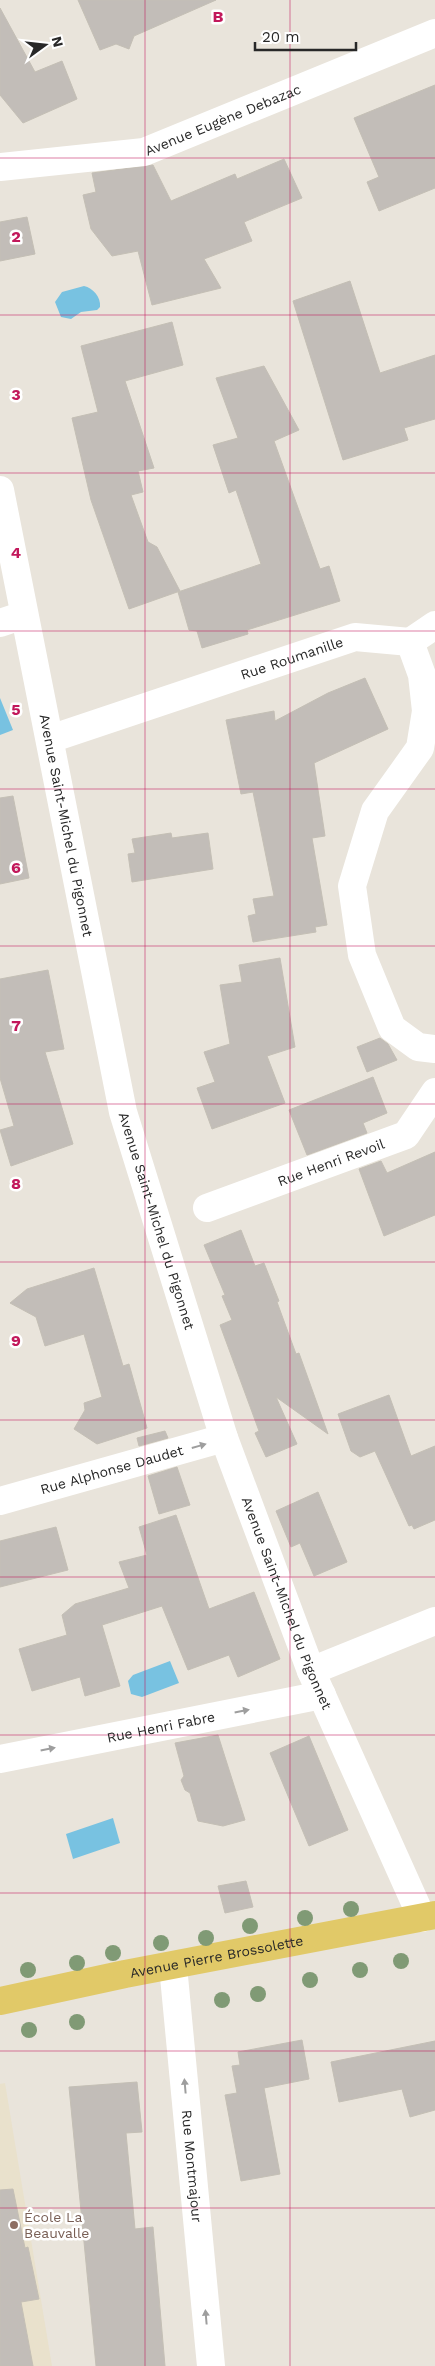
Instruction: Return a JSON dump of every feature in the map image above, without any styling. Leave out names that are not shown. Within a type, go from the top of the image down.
[{"type":"main road","name":"Avenue Pierre Brossolette","points":[[0,2002],[124,1974],[428,1917]]},
{"type":"street","name":"Avenue Eugène Debazac","points":[[0,167],[144,152],[435,33]]},
{"type":"street","name":"Avenue Saint-Michel du Pigonnet","points":[[0,490],[12,619],[50,739],[122,1112],[224,1438],[316,1683],[428,1917]]},
{"type":"street","points":[[435,625],[410,642],[422,675],[426,711],[420,748],[376,811],[352,886],[362,955],[392,1028],[418,1048],[435,1049]]},
{"type":"street","name":"Rue Roumanille","points":[[50,739],[355,637],[410,642]]},
{"type":"street","name":"Rue Henri Revoil","points":[[207,1208],[406,1135],[435,1092]]},
{"type":"street","name":"Rue Alphonse Daudet","points":[[0,1501],[224,1438]]},
{"type":"street","points":[[316,1683],[435,1621]]},
{"type":"street","name":"Rue Henri Fabre","points":[[0,1759],[316,1683]]},
{"type":"street","name":"Rue Montmajour","points":[[173,1966],[211,2366]]},
{"type":"shaded area","name":"École La Beauvalle","points":[[5,2083],[52,2366],[0,2366],[0,2084]]},
{"type":"water","points":[[84,286],[96,294],[100,307],[97,310],[81,312],[71,319],[61,317],[55,302],[62,292]]},
{"type":"water","points":[[0,698],[13,730],[0,735]]},
{"type":"water","points":[[170,1661],[179,1683],[142,1697],[131,1694],[128,1681],[133,1675]]},
{"type":"water","points":[[113,1818],[120,1843],[73,1859],[66,1834]]},
{"type":"building","points":[[78,0],[216,0],[134,36],[129,49],[116,44],[100,50]]},
{"type":"building","points":[[0,8],[35,72],[62,61],[77,99],[23,123],[0,95]]},
{"type":"building","points":[[435,85],[435,188],[379,211],[367,182],[379,177],[354,118]]},
{"type":"building","points":[[284,159],[302,198],[244,222],[252,241],[204,259],[221,288],[152,305],[138,251],[112,256],[91,229],[83,195],[96,192],[92,173],[153,165],[171,201],[235,174],[237,179]]},
{"type":"building","points":[[27,217],[35,254],[0,261],[0,222]]},
{"type":"building","points":[[350,281],[380,373],[435,355],[435,419],[404,428],[408,440],[343,460],[293,301]]},
{"type":"building","points":[[172,322],[183,365],[125,381],[154,468],[138,471],[143,492],[131,495],[148,542],[157,547],[180,591],[129,609],[91,500],[72,418],[98,412],[81,346]]},
{"type":"building","points":[[264,366],[299,430],[274,441],[320,569],[329,566],[340,601],[247,630],[248,634],[202,648],[197,631],[189,630],[178,592],[261,564],[236,490],[229,493],[213,445],[238,438],[216,378]]},
{"type":"building","points":[[365,678],[388,729],[314,763],[325,836],[312,838],[327,925],[315,927],[316,932],[253,942],[248,916],[256,914],[253,899],[274,896],[253,792],[241,794],[226,720],[274,711],[275,721],[328,693]]},
{"type":"building","points":[[13,796],[29,878],[0,884],[0,798]]},
{"type":"building","points":[[171,833],[172,838],[208,833],[213,869],[132,882],[128,854],[135,853],[132,839]]},
{"type":"building","points":[[280,958],[295,1047],[267,1056],[285,1103],[212,1129],[197,1088],[215,1082],[204,1052],[230,1044],[220,985],[242,982],[239,965]]},
{"type":"building","points":[[48,970],[64,1049],[45,1052],[73,1144],[11,1166],[0,1130],[14,1126],[0,1078],[0,979]]},
{"type":"building","points":[[380,1038],[388,1044],[397,1060],[367,1072],[357,1047]]},
{"type":"building","points":[[373,1077],[387,1113],[363,1123],[367,1133],[307,1155],[289,1110]]},
{"type":"building","points":[[435,1152],[435,1215],[384,1236],[359,1169],[381,1161],[387,1173]]},
{"type":"building","points":[[241,1230],[255,1266],[264,1263],[279,1301],[277,1302],[296,1354],[299,1353],[328,1434],[276,1397],[297,1444],[266,1457],[255,1433],[259,1431],[220,1325],[232,1320],[222,1296],[225,1295],[204,1245]]},
{"type":"building","points":[[94,1268],[123,1366],[129,1364],[147,1428],[97,1444],[74,1429],[85,1410],[84,1403],[102,1397],[84,1334],[45,1346],[36,1317],[10,1303],[27,1289]]},
{"type":"building","points":[[389,1395],[411,1456],[435,1446],[435,1520],[414,1529],[412,1525],[409,1526],[375,1451],[360,1457],[351,1451],[338,1414]]},
{"type":"building","points":[[165,1431],[168,1438],[139,1446],[137,1438]]},
{"type":"building","points":[[177,1467],[190,1505],[159,1514],[148,1476]]},
{"type":"building","points":[[318,1492],[347,1562],[314,1576],[300,1543],[291,1547],[276,1511]]},
{"type":"building","points":[[176,1515],[209,1609],[254,1592],[280,1659],[238,1677],[229,1655],[188,1670],[162,1606],[102,1625],[120,1686],[85,1696],[80,1677],[32,1691],[19,1649],[67,1635],[62,1615],[75,1604],[129,1588],[119,1562],[147,1555],[139,1527]]},
{"type":"building","points":[[56,1527],[68,1570],[0,1587],[0,1541]]},
{"type":"building","points":[[218,1735],[245,1820],[223,1826],[198,1821],[190,1793],[185,1790],[181,1780],[184,1776],[175,1743]]},
{"type":"building","points":[[309,1736],[348,1830],[309,1846],[270,1753]]},
{"type":"building","points":[[246,1881],[253,1907],[225,1913],[218,1886]]},
{"type":"building","points":[[302,2040],[309,2079],[264,2088],[280,2174],[241,2181],[225,2095],[237,2093],[232,2066],[240,2065],[238,2052]]},
{"type":"building","points":[[435,2041],[435,2110],[410,2117],[402,2089],[339,2102],[331,2062]]},
{"type":"building","points":[[137,2082],[142,2132],[126,2133],[135,2229],[153,2227],[165,2366],[96,2366],[69,2087]]},
{"type":"building","points":[[13,2189],[25,2248],[28,2247],[39,2299],[21,2302],[33,2366],[0,2366],[0,2190]]},
{"type":"place","name":"École La Beauvalle","points":[[14,2225]]}]
